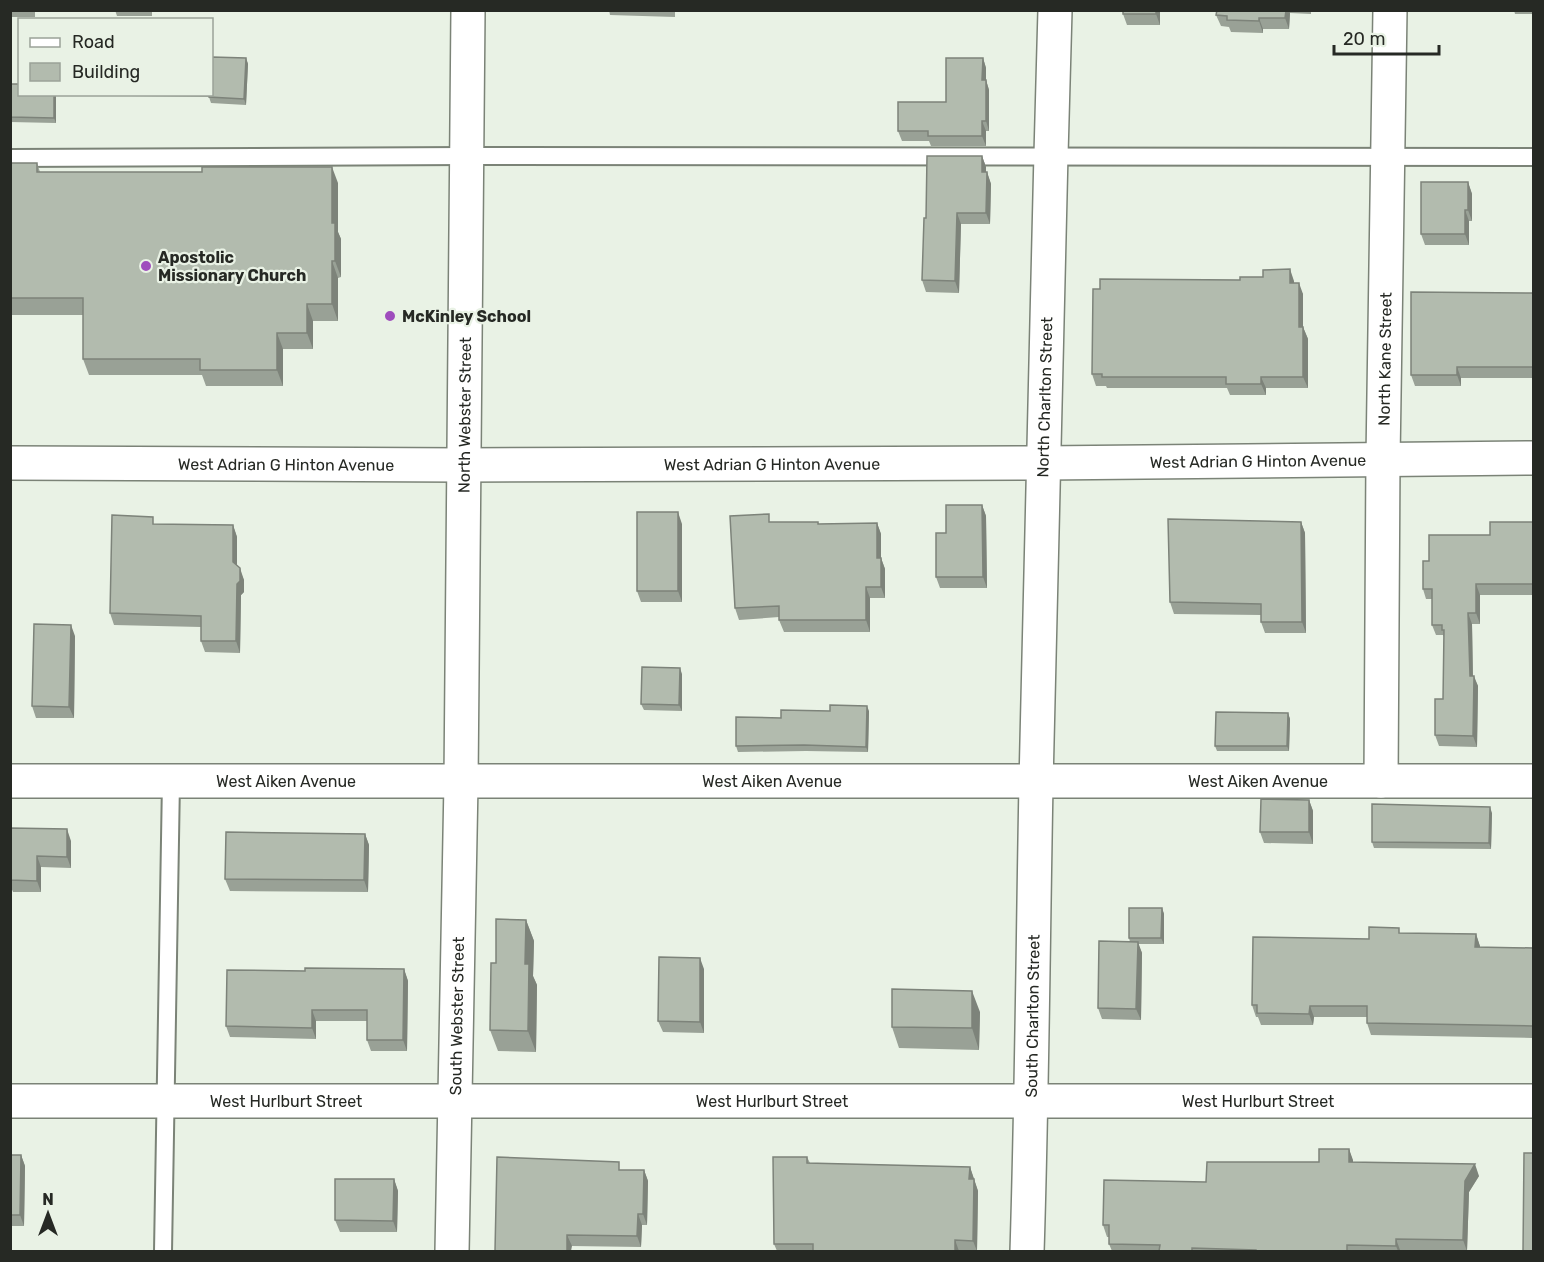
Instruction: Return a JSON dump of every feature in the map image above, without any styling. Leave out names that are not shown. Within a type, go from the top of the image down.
[{"type":"street","name":"North Webster Street","points":[[462,783],[468,10]]},
{"type":"street","name":"North Charlton Street","points":[[1036,783],[1055,10]]},
{"type":"street","name":"North Kane Street","points":[[1381,781],[1390,10]]},
{"type":"street","name":"West Adrian G Hinton Avenue","points":[[10,463],[464,465],[1533,458]]},
{"type":"street","name":"West Aiken Avenue","points":[[10,782],[1533,781]]},
{"type":"street","name":"South Webster Street","points":[[452,1251],[462,783]]},
{"type":"street","name":"South Charlton Street","points":[[1027,1251],[1032,1102],[1036,783]]},
{"type":"street","name":"West Hurlburt Street","points":[[10,1101],[1533,1101]]},
{"type":"lane","points":[[10,158],[1533,157]]},
{"type":"lane","points":[[163,1251],[171,782]]},
{"type":"building","points":[[1123,10],[1156,10],[1156,14],[1123,14]]},
{"type":"building","points":[[1217,10],[1286,10],[1285,18],[1259,18],[1259,21],[1227,20],[1227,16],[1216,15]]},
{"type":"building","points":[[213,57],[246,58],[244,99],[209,97],[213,96]]},
{"type":"building","points":[[946,58],[983,58],[982,80],[986,80],[986,121],[982,121],[982,136],[928,136],[928,131],[898,131],[898,102],[946,102]]},
{"type":"building","points":[[10,84],[18,84],[18,96],[54,96],[54,118],[10,117]]},
{"type":"building","points":[[927,156],[982,156],[982,172],[987,172],[986,213],[957,213],[955,281],[922,280]]},
{"type":"building","points":[[10,163],[37,163],[37,172],[202,172],[202,167],[332,167],[335,261],[332,261],[332,304],[307,304],[307,333],[277,333],[277,370],[200,370],[200,359],[83,359],[83,298],[10,298]]},
{"type":"building","points":[[1421,182],[1468,182],[1465,234],[1421,234]]},
{"type":"building","points":[[1290,269],[1290,283],[1299,283],[1299,327],[1303,327],[1303,377],[1261,377],[1261,384],[1226,384],[1226,377],[1102,377],[1102,374],[1092,374],[1093,289],[1100,289],[1100,279],[1240,280],[1240,277],[1263,277],[1263,270]]},
{"type":"building","points":[[1411,292],[1533,293],[1533,367],[1457,367],[1457,375],[1411,375]]},
{"type":"building","points":[[946,505],[982,505],[983,577],[936,577],[936,533],[946,533]]},
{"type":"building","points":[[637,512],[678,512],[678,591],[637,591]]},
{"type":"building","points":[[769,514],[769,522],[877,523],[877,558],[881,558],[881,587],[866,587],[866,620],[779,620],[779,606],[735,608],[730,516]]},
{"type":"building","points":[[112,515],[153,517],[153,524],[233,525],[233,562],[240,568],[240,581],[237,584],[236,641],[201,641],[201,616],[110,613]]},
{"type":"building","points":[[1168,519],[1301,522],[1302,622],[1261,622],[1261,604],[1170,602]]},
{"type":"building","points":[[1490,522],[1533,522],[1533,584],[1476,584],[1476,613],[1468,613],[1470,676],[1474,676],[1473,736],[1435,735],[1435,699],[1443,699],[1444,630],[1442,630],[1442,625],[1432,625],[1432,589],[1423,589],[1423,561],[1429,561],[1429,535],[1490,535]]},
{"type":"building","points":[[34,624],[71,625],[69,707],[32,706]]},
{"type":"building","points":[[642,667],[680,668],[679,705],[641,704]]},
{"type":"building","points":[[830,705],[867,706],[866,747],[736,746],[736,717],[781,718],[781,710],[830,711]]},
{"type":"building","points":[[1216,712],[1288,713],[1287,746],[1215,746]]},
{"type":"building","points":[[1261,799],[1309,800],[1309,832],[1260,832]]},
{"type":"building","points":[[1372,804],[1490,807],[1489,843],[1372,842]]},
{"type":"building","points":[[10,828],[67,829],[67,857],[37,856],[37,881],[10,880]]},
{"type":"building","points":[[226,832],[365,834],[364,880],[225,879]]},
{"type":"building","points":[[1129,908],[1162,908],[1161,938],[1129,938]]},
{"type":"building","points":[[496,919],[526,920],[525,964],[529,964],[528,1031],[490,1030],[491,963],[496,963]]},
{"type":"building","points":[[1369,927],[1399,928],[1399,933],[1476,934],[1475,947],[1533,948],[1533,1026],[1367,1023],[1367,1006],[1310,1006],[1309,1014],[1257,1013],[1257,1005],[1252,1005],[1253,937],[1369,939]]},
{"type":"building","points":[[1099,941],[1138,942],[1136,1009],[1098,1008]]},
{"type":"building","points":[[659,957],[700,958],[700,1022],[658,1021]]},
{"type":"building","points":[[305,968],[404,969],[403,1040],[367,1040],[367,1010],[312,1010],[312,1028],[226,1026],[227,970],[305,971]]},
{"type":"building","points":[[892,989],[972,991],[972,1028],[892,1027]]},
{"type":"building","points":[[1319,1149],[1349,1149],[1349,1162],[1475,1164],[1465,1181],[1463,1240],[1396,1239],[1396,1246],[1347,1245],[1347,1251],[1192,1248],[1192,1251],[1159,1251],[1160,1245],[1109,1244],[1109,1225],[1103,1225],[1104,1180],[1206,1182],[1207,1162],[1319,1162]]},
{"type":"building","points":[[1524,1153],[1533,1153],[1533,1251],[1523,1251]]},
{"type":"building","points":[[10,1155],[21,1155],[20,1215],[10,1215]]},
{"type":"building","points":[[497,1157],[619,1162],[619,1170],[644,1170],[643,1214],[638,1214],[637,1236],[567,1235],[567,1251],[495,1251]]},
{"type":"building","points":[[773,1157],[807,1157],[807,1163],[970,1167],[969,1179],[974,1179],[973,1241],[955,1240],[955,1251],[813,1251],[813,1244],[774,1244]]},
{"type":"building","points":[[335,1179],[394,1179],[393,1221],[335,1220]]},
{"type":"place","name":"Apostolic Missionary Church","points":[[146,266]]},
{"type":"place","name":"McKinley School","points":[[390,316]]}]
